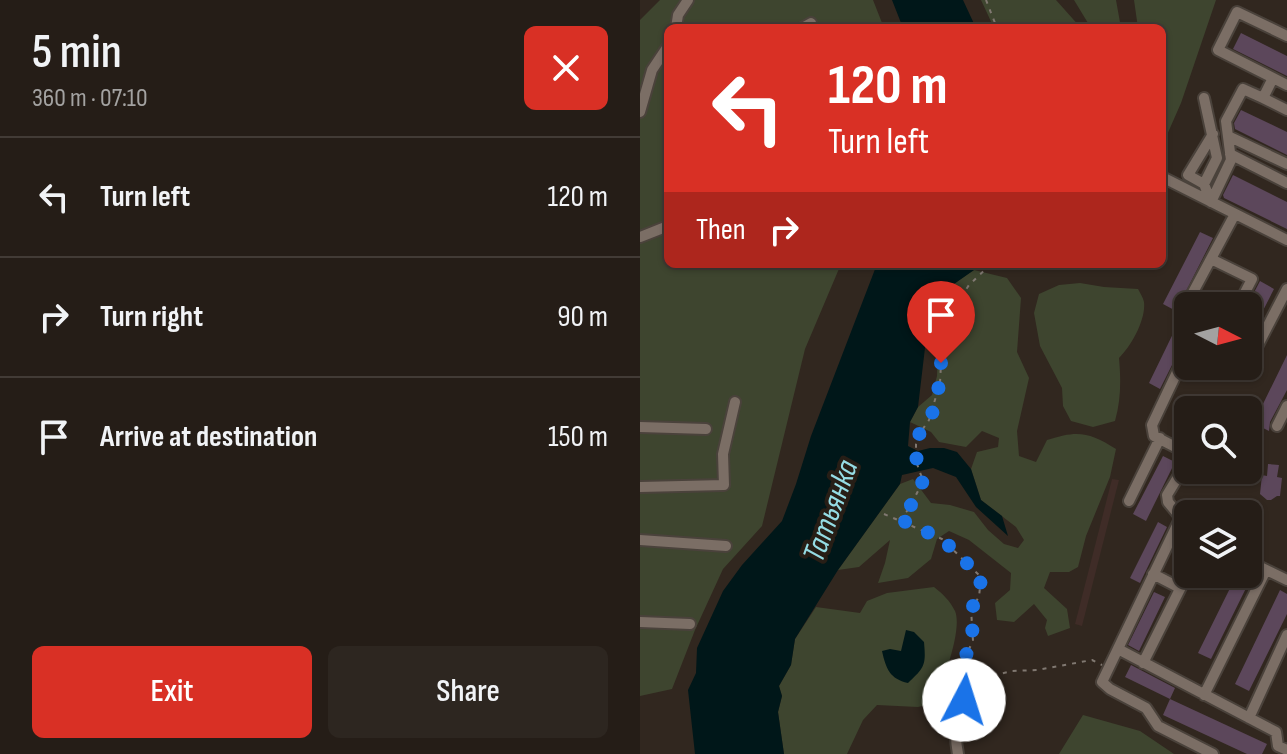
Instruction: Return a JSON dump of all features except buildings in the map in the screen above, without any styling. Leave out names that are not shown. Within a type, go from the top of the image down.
[{"type":"street","points":[[677,24],[678,15],[688,0]]},
{"type":"street","points":[[1287,36],[1237,12],[1218,50],[1287,85]]},
{"type":"street","points":[[640,112],[652,70],[664,52]]},
{"type":"street","points":[[1263,98],[1273,78]]},
{"type":"street","points":[[1211,202],[1231,160],[1226,121],[1243,89],[1287,110]]},
{"type":"street","points":[[1204,98],[1214,132],[1217,158],[1204,184]]},
{"type":"street","points":[[1211,202],[1204,184],[1188,175],[1214,132]]},
{"type":"street","points":[[1228,136],[1287,164]]},
{"type":"street","points":[[1230,154],[1287,183]]},
{"type":"street","points":[[1166,179],[1287,240]]},
{"type":"street","points":[[1193,292],[1235,214]]},
{"type":"street","points":[[640,237],[664,228]]},
{"type":"street","points":[[1211,259],[1252,279],[1245,292]]},
{"type":"street","points":[[1262,336],[1287,289]]},
{"type":"street","points":[[1174,378],[1153,420],[1152,432],[1154,436],[1187,453],[1184,467],[1167,495],[1174,509]]},
{"type":"street","points":[[640,487],[724,485],[723,454],[735,402]]},
{"type":"street","points":[[1277,426],[1287,406]]},
{"type":"street","points":[[640,427],[706,429]]},
{"type":"street","points":[[1129,501],[1160,438]]},
{"type":"street","points":[[1174,531],[1102,682],[1146,708],[1158,726],[1213,754]]},
{"type":"street","points":[[640,540],[726,546]]},
{"type":"street","points":[[1262,568],[1287,580]]},
{"type":"street","points":[[1204,695],[1266,570]]},
{"type":"street","points":[[1153,574],[1174,585]]},
{"type":"street","points":[[1143,663],[1180,588]]},
{"type":"street","points":[[640,622],[690,624]]},
{"type":"street","points":[[1249,718],[1287,635]]},
{"type":"street","points":[[1118,649],[1276,732],[1278,746],[1287,750]]},
{"type":"street","points":[[958,754],[955,732],[964,700]]},
{"type":"path","points":[[986,0],[995,24]]},
{"type":"path","points":[[899,519],[909,509],[923,481],[916,461],[916,444],[929,420],[940,383],[942,344],[953,309],[969,285],[987,268]]},
{"type":"path","points":[[884,514],[942,539],[981,577],[979,597],[971,609],[973,641],[966,655],[973,686]]},
{"type":"path","points":[[964,700],[973,686],[991,676],[1012,671],[1037,670],[1092,660],[1109,669]]},
{"type":"shaded area","points":[[1112,479],[1119,480],[1082,626],[1075,624]]},
{"type":"green space","points":[[660,0],[873,0],[882,24],[664,24],[664,268],[839,268],[805,349],[762,526],[723,569],[672,689],[640,696],[640,20]]},
{"type":"green space","points":[[981,0],[1056,0],[1077,24],[992,24]]},
{"type":"green space","points":[[1074,0],[1116,0],[1120,24],[1089,24]]},
{"type":"green space","points":[[1134,0],[1216,0],[1166,137],[1166,24],[1137,24]]},
{"type":"green space","points":[[974,270],[1007,278],[1021,298],[1017,352],[1029,378],[1017,431],[1019,456],[1036,462],[1047,440],[1075,434],[1090,436],[1116,449],[1110,477],[1086,536],[1078,567],[1069,572],[1050,572],[1044,588],[1067,609],[1070,628],[1048,636],[1045,628],[1047,620],[1034,604],[1014,622],[997,620],[995,603],[1010,590],[1011,573],[969,540],[949,531],[937,539],[931,559],[908,578],[878,583],[890,540],[859,567],[838,570],[900,484],[913,479],[931,503],[974,512],[1004,544],[1018,548],[1024,540],[1016,527],[981,500],[971,469],[977,452],[998,447],[999,438],[982,431],[966,447],[939,442],[931,432],[910,422],[918,407],[932,395],[937,376],[938,350],[927,331],[935,310],[948,289]]},
{"type":"green space","points":[[1080,283],[1138,289],[1144,302],[1143,317],[1137,332],[1119,358],[1120,390],[1115,421],[1093,427],[1071,421],[1063,406],[1062,388],[1040,346],[1034,313],[1039,294],[1059,285]]},
{"type":"green space","points":[[934,587],[951,604],[957,620],[951,657],[935,703],[918,707],[877,705],[863,720],[847,754],[784,754],[778,712],[782,696],[779,686],[791,665],[795,639],[816,607],[860,613],[867,601],[887,593]]},
{"type":"green space","points":[[1083,715],[1140,731],[1174,754],[1059,754]]},
{"type":"water","points":[[892,0],[963,0],[974,24],[901,24]]},
{"type":"water","name":"Татьянка","points":[[875,268],[975,268],[944,291],[934,308],[927,331],[918,407],[910,422],[908,446],[918,451],[944,448],[957,452],[971,469],[981,500],[1002,516],[1008,536],[976,507],[956,477],[933,468],[902,475],[900,484],[838,570],[795,639],[791,665],[779,686],[782,696],[778,712],[784,754],[695,754],[688,690],[696,673],[697,648],[723,591],[782,521]]},
{"type":"water","points":[[906,630],[914,632],[924,642],[925,650],[923,665],[908,683],[890,672],[882,651],[901,651]]},
{"type":"route","points":[[941,363],[940,383],[929,420],[916,444],[916,461],[923,481],[909,509],[899,519],[942,539],[981,577],[979,597],[971,609],[973,641],[966,655],[973,686],[964,700]]}]
